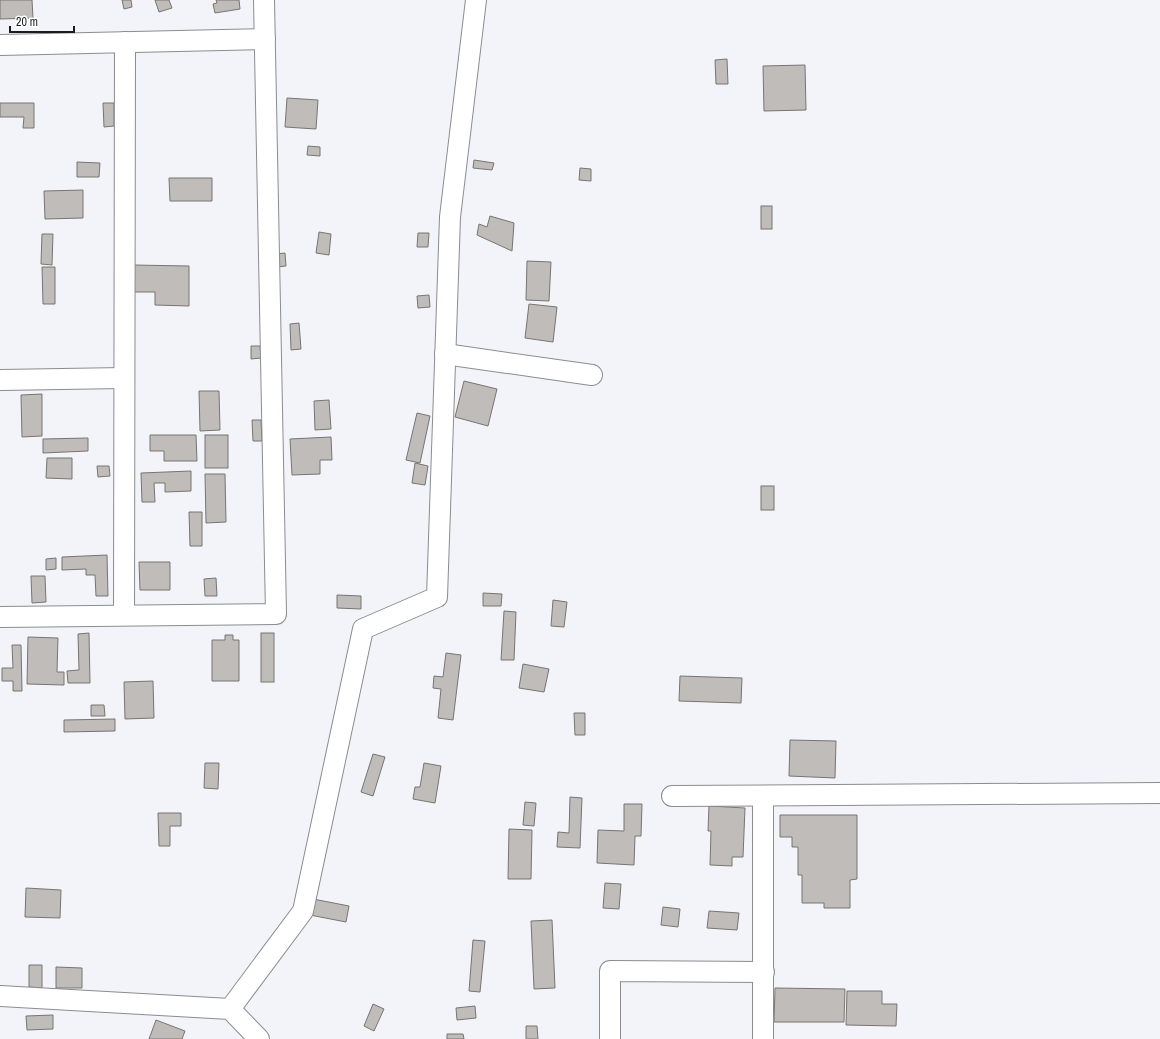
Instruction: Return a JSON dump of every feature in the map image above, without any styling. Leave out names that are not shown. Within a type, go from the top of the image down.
[{"type":"street","points":[[0,617],[276,614],[264,0]]},
{"type":"street","points":[[230,1009],[303,911],[363,629],[437,597],[450,217],[476,0]]},
{"type":"street","points":[[0,45],[265,38]]},
{"type":"street","points":[[124,615],[125,42]]},
{"type":"street","points":[[445,354],[592,375]]},
{"type":"street","points":[[0,380],[124,378]]},
{"type":"street","points":[[672,796],[1160,793]]},
{"type":"street","points":[[763,796],[763,1039]]},
{"type":"street","points":[[610,1039],[610,971],[764,972]]},
{"type":"street","points":[[0,996],[230,1009],[259,1039]]},
{"type":"building","points":[[0,0],[32,0],[33,18],[0,19]]},
{"type":"building","points":[[122,0],[131,0],[132,7],[124,9]]},
{"type":"building","points":[[155,0],[169,0],[172,8],[159,12]]},
{"type":"building","points":[[216,0],[239,0],[240,9],[215,13],[213,4],[217,3]]},
{"type":"building","points":[[727,59],[728,84],[716,84],[715,60]]},
{"type":"building","points":[[805,65],[806,110],[764,111],[763,66]]},
{"type":"building","points":[[287,98],[318,100],[316,129],[285,127]]},
{"type":"building","points":[[0,103],[34,103],[34,128],[23,128],[24,117],[0,117]]},
{"type":"building","points":[[103,103],[114,103],[114,126],[104,127]]},
{"type":"building","points":[[308,146],[320,147],[320,156],[307,155]]},
{"type":"building","points":[[474,160],[494,163],[492,170],[473,168]]},
{"type":"building","points":[[77,162],[100,163],[99,177],[77,177]]},
{"type":"building","points":[[580,168],[591,169],[591,181],[579,180]]},
{"type":"building","points":[[169,178],[212,178],[212,201],[170,201]]},
{"type":"building","points":[[83,190],[83,218],[45,219],[44,191]]},
{"type":"building","points":[[761,206],[772,206],[772,229],[761,229]]},
{"type":"building","points":[[490,216],[514,223],[512,251],[477,235],[479,224],[487,227]]},
{"type":"building","points":[[319,232],[331,234],[329,255],[316,253]]},
{"type":"building","points":[[418,233],[429,233],[428,247],[417,247]]},
{"type":"building","points":[[42,234],[53,234],[52,265],[41,264]]},
{"type":"building","points":[[285,253],[286,266],[277,267],[276,254]]},
{"type":"building","points":[[527,261],[551,262],[549,301],[526,300]]},
{"type":"building","points":[[133,265],[189,266],[189,306],[155,305],[155,292],[132,292]]},
{"type":"building","points":[[42,267],[55,267],[55,304],[43,304]]},
{"type":"building","points":[[429,295],[430,307],[418,308],[417,296]]},
{"type":"building","points":[[529,304],[557,307],[553,342],[525,338]]},
{"type":"building","points":[[299,323],[301,349],[291,350],[290,324]]},
{"type":"building","points":[[251,346],[260,346],[261,358],[251,359]]},
{"type":"building","points":[[464,381],[497,389],[488,426],[455,417]]},
{"type":"building","points":[[199,391],[219,391],[220,430],[200,431]]},
{"type":"building","points":[[42,394],[42,436],[22,437],[21,395]]},
{"type":"building","points":[[329,400],[331,429],[315,430],[314,401]]},
{"type":"building","points":[[417,413],[430,416],[420,463],[406,460]]},
{"type":"building","points":[[252,420],[261,420],[262,441],[253,441]]},
{"type":"building","points":[[150,435],[196,435],[197,461],[164,461],[164,451],[150,451]]},
{"type":"building","points":[[205,435],[228,435],[228,468],[205,468]]},
{"type":"building","points":[[331,437],[332,460],[320,460],[320,474],[292,475],[290,439]]},
{"type":"building","points":[[88,438],[88,451],[43,453],[43,439]]},
{"type":"building","points":[[47,458],[72,458],[72,479],[46,478]]},
{"type":"building","points":[[415,463],[428,466],[425,485],[412,483]]},
{"type":"building","points":[[97,466],[109,466],[110,476],[98,477]]},
{"type":"building","points":[[191,471],[191,491],[165,492],[165,483],[154,483],[155,502],[142,502],[141,473]]},
{"type":"building","points":[[205,474],[225,474],[226,522],[206,523]]},
{"type":"building","points":[[761,486],[774,486],[774,510],[761,510]]},
{"type":"building","points":[[189,512],[202,512],[202,546],[190,546]]},
{"type":"building","points":[[107,555],[108,596],[96,596],[95,575],[86,575],[86,569],[62,570],[62,557]]},
{"type":"building","points":[[56,558],[56,569],[46,570],[46,559]]},
{"type":"building","points":[[139,562],[170,562],[170,590],[140,590]]},
{"type":"building","points":[[31,576],[45,576],[46,602],[32,603]]},
{"type":"building","points":[[216,578],[217,596],[205,596],[204,579]]},
{"type":"building","points":[[483,593],[502,594],[501,606],[483,606]]},
{"type":"building","points":[[337,595],[361,596],[361,609],[337,608]]},
{"type":"building","points":[[553,600],[567,602],[564,627],[551,626]]},
{"type":"building","points":[[504,611],[516,612],[514,660],[501,660]]},
{"type":"building","points":[[89,633],[90,683],[68,683],[67,671],[79,670],[78,634]]},
{"type":"building","points":[[261,633],[274,633],[274,682],[261,682]]},
{"type":"building","points":[[225,635],[233,635],[233,640],[239,640],[239,681],[212,681],[212,640],[225,640]]},
{"type":"building","points":[[28,637],[58,638],[57,672],[64,672],[64,685],[27,684]]},
{"type":"building","points":[[12,645],[21,645],[22,691],[13,691],[13,681],[2,681],[2,668],[13,668]]},
{"type":"building","points":[[446,653],[461,655],[453,720],[438,718],[441,689],[433,688],[434,676],[443,677]]},
{"type":"building","points":[[523,664],[549,669],[544,692],[519,688]]},
{"type":"building","points":[[680,676],[742,678],[741,703],[679,701]]},
{"type":"building","points":[[153,681],[154,718],[125,719],[124,682]]},
{"type":"building","points":[[91,705],[104,705],[105,716],[91,716]]},
{"type":"building","points":[[574,713],[585,713],[585,735],[575,735]]},
{"type":"building","points":[[115,719],[115,731],[64,732],[64,720]]},
{"type":"building","points":[[790,740],[836,741],[835,778],[789,776]]},
{"type":"building","points":[[373,754],[385,757],[373,796],[361,792]]},
{"type":"building","points":[[205,763],[219,763],[218,789],[204,788]]},
{"type":"building","points":[[424,763],[441,766],[435,803],[413,799],[415,787],[420,787]]},
{"type":"building","points":[[570,797],[582,798],[580,848],[557,847],[558,832],[569,833]]},
{"type":"building","points":[[525,802],[536,803],[534,826],[523,825]]},
{"type":"building","points":[[624,804],[642,804],[641,836],[635,836],[634,865],[597,863],[598,830],[624,831]]},
{"type":"building","points":[[709,806],[745,808],[743,857],[732,857],[732,866],[710,865],[711,831],[708,831]]},
{"type":"building","points":[[158,813],[181,813],[181,826],[170,826],[170,846],[159,846]]},
{"type":"building","points":[[780,815],[857,815],[857,879],[850,880],[850,908],[824,908],[824,903],[802,903],[802,875],[798,875],[798,847],[792,847],[792,837],[780,837]]},
{"type":"building","points":[[509,829],[532,830],[531,879],[508,879]]},
{"type":"building","points":[[605,883],[621,884],[619,909],[603,908]]},
{"type":"building","points":[[26,888],[61,890],[60,918],[25,917]]},
{"type":"building","points":[[313,899],[349,906],[346,922],[310,915]]},
{"type":"building","points":[[663,907],[680,909],[678,927],[661,925]]},
{"type":"building","points":[[709,911],[739,913],[737,930],[707,928]]},
{"type":"building","points":[[552,920],[555,988],[534,989],[531,921]]},
{"type":"building","points":[[473,940],[485,941],[480,992],[469,991]]},
{"type":"building","points":[[29,965],[42,965],[42,988],[29,987]]},
{"type":"building","points":[[56,967],[82,968],[82,988],[56,988]]},
{"type":"building","points":[[775,988],[845,989],[844,1022],[774,1022]]},
{"type":"building","points":[[847,991],[882,991],[882,1004],[897,1004],[896,1026],[846,1025]]},
{"type":"building","points":[[373,1004],[384,1009],[374,1031],[364,1026]]},
{"type":"building","points":[[475,1006],[476,1018],[457,1020],[456,1008]]},
{"type":"building","points":[[53,1015],[53,1029],[27,1030],[26,1016]]},
{"type":"building","points":[[156,1020],[185,1031],[182,1039],[149,1039]]},
{"type":"building","points":[[526,1026],[537,1026],[538,1039],[526,1039]]},
{"type":"building","points":[[447,1034],[463,1034],[464,1039],[447,1039]]}]
